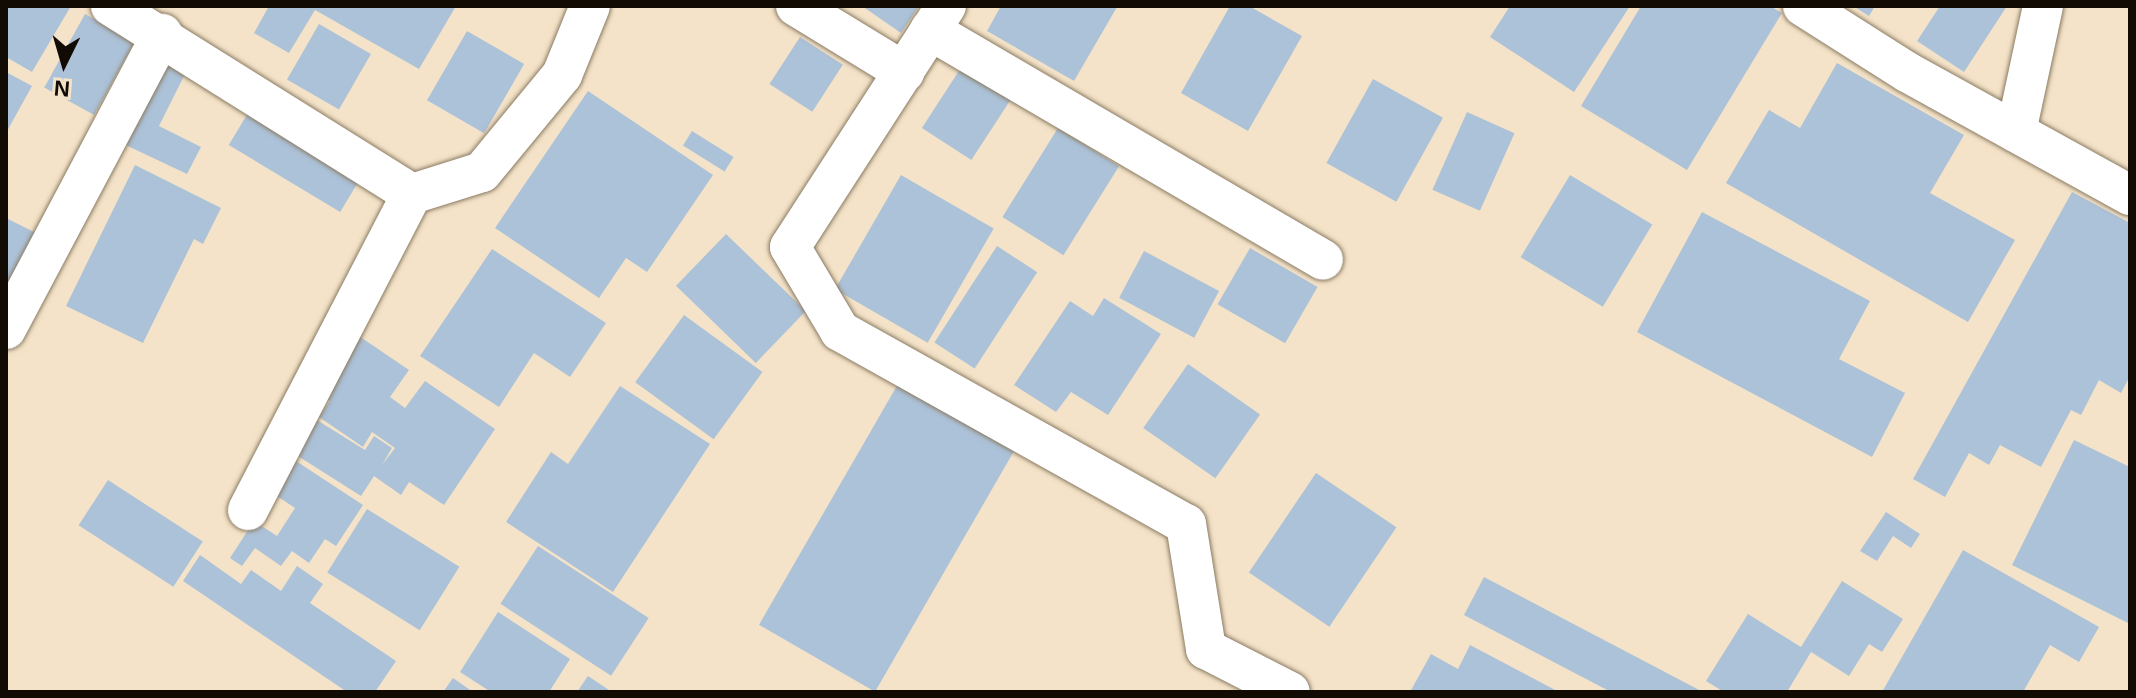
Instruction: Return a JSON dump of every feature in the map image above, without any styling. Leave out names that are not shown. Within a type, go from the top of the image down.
[{"type":"street","points":[[111,6],[162,34],[412,194]]},
{"type":"street","points":[[248,510],[412,194],[482,172],[562,75],[590,6]]},
{"type":"street","points":[[796,6],[904,72]]},
{"type":"street","points":[[1803,6],[2016,132],[2130,195]]},
{"type":"street","points":[[2016,132],[2043,6]]},
{"type":"street","points":[[1290,692],[1206,649],[1186,524],[840,331],[790,247],[938,18],[1323,260]]},
{"type":"street","points":[[6,329],[162,34]]},
{"type":"building","points":[[6,6],[71,6],[32,72],[6,57]]},
{"type":"building","points":[[269,6],[456,6],[419,69],[315,10],[289,53],[254,33]]},
{"type":"building","points":[[862,6],[919,6],[901,33]]},
{"type":"building","points":[[1001,6],[1117,7],[1074,81],[987,31]]},
{"type":"building","points":[[1230,6],[1249,6],[1302,36],[1248,131],[1181,93]]},
{"type":"building","points":[[1510,6],[1630,6],[1574,92],[1490,37]]},
{"type":"building","points":[[1641,6],[1770,6],[1782,13],[1687,170],[1581,106]]},
{"type":"building","points":[[1853,6],[1875,6],[1869,16]]},
{"type":"building","points":[[1940,6],[2007,6],[1964,72],[1917,41]]},
{"type":"building","points":[[85,14],[135,42],[94,115],[44,87]]},
{"type":"building","points":[[319,24],[371,54],[339,109],[287,79]]},
{"type":"building","points":[[467,31],[524,64],[484,133],[427,100]]},
{"type":"building","points":[[800,37],[843,65],[812,112],[770,84]]},
{"type":"building","points":[[162,45],[192,60],[159,126],[201,147],[187,174],[115,140]]},
{"type":"building","points":[[966,60],[1015,92],[971,160],[922,128]]},
{"type":"building","points":[[1837,63],[1964,135],[1930,193],[2015,240],[1968,322],[1726,183],[1769,110],[1800,128]]},
{"type":"building","points":[[6,72],[32,86],[6,133]]},
{"type":"building","points":[[1373,79],[1443,118],[1396,202],[1326,163]]},
{"type":"building","points":[[588,91],[713,175],[647,272],[626,258],[599,298],[495,228]]},
{"type":"building","points":[[254,103],[365,170],[340,212],[229,145]]},
{"type":"building","points":[[1467,112],[1515,133],[1480,211],[1432,190]]},
{"type":"building","points":[[1058,128],[1119,166],[1063,255],[1002,217]]},
{"type":"building","points":[[692,131],[734,157],[725,171],[683,145]]},
{"type":"building","points":[[135,165],[221,208],[203,244],[194,239],[143,343],[66,306]]},
{"type":"building","points":[[901,175],[994,228],[928,343],[835,289]]},
{"type":"building","points":[[1570,175],[1652,224],[1603,307],[1521,257]]},
{"type":"building","points":[[2072,192],[2130,223],[2130,376],[2121,393],[2099,380],[2081,415],[2071,410],[2041,467],[2000,445],[1989,465],[1969,453],[1945,497],[1913,479]]},
{"type":"building","points":[[1702,212],[1870,301],[1839,359],[1905,393],[1872,457],[1637,332]]},
{"type":"building","points":[[6,218],[40,235],[6,300]]},
{"type":"building","points":[[726,234],[806,311],[756,363],[676,286]]},
{"type":"building","points":[[997,246],[1037,272],[975,369],[934,342]]},
{"type":"building","points":[[1250,248],[1318,287],[1285,343],[1218,304]]},
{"type":"building","points":[[492,249],[606,323],[570,377],[534,353],[499,407],[420,356]]},
{"type":"building","points":[[1144,251],[1219,291],[1194,338],[1119,298]]},
{"type":"building","points":[[1104,298],[1161,334],[1108,415],[1071,392],[1056,412],[1014,385],[1070,301],[1093,316]]},
{"type":"building","points":[[684,315],[762,372],[714,439],[635,382]]},
{"type":"building","points":[[356,334],[409,370],[390,397],[405,408],[425,381],[495,429],[444,505],[409,482],[401,495],[374,476],[361,496],[290,451],[312,417],[365,450],[374,436],[392,448],[382,465],[395,448],[372,432],[363,447],[319,417],[330,401],[317,391]]},
{"type":"building","points":[[1188,364],[1260,414],[1215,478],[1143,428]]},
{"type":"building","points":[[898,384],[1014,451],[875,692],[759,625]]},
{"type":"building","points":[[620,386],[710,444],[613,592],[506,522],[551,452],[568,464]]},
{"type":"building","points":[[2074,440],[2130,467],[2130,624],[2012,565]]},
{"type":"building","points":[[296,461],[363,505],[336,546],[325,539],[309,563],[292,551],[281,566],[255,548],[242,566],[230,558],[254,521],[277,536],[295,508],[274,494]]},
{"type":"building","points":[[1316,473],[1396,527],[1329,627],[1249,572]]},
{"type":"building","points":[[108,480],[203,542],[173,587],[79,525]]},
{"type":"building","points":[[367,509],[459,567],[420,630],[327,573]]},
{"type":"building","points":[[1886,512],[1920,534],[1911,548],[1893,536],[1877,561],[1860,551]]},
{"type":"building","points":[[538,546],[649,618],[611,676],[500,604]]},
{"type":"building","points":[[1963,550],[2099,627],[2079,662],[2050,645],[2023,692],[1882,692]]},
{"type":"building","points":[[200,555],[241,584],[251,570],[281,591],[297,566],[323,584],[310,603],[396,661],[375,692],[347,692],[183,581]]},
{"type":"building","points":[[1484,577],[1703,692],[1611,692],[1464,615]]},
{"type":"building","points":[[1842,581],[1903,619],[1882,652],[1869,644],[1849,676],[1811,652],[1787,692],[1724,692],[1706,681],[1748,614],[1801,647]]},
{"type":"building","points":[[498,612],[570,659],[549,692],[491,692],[460,672]]},
{"type":"building","points":[[1470,645],[1559,692],[1410,692],[1431,654],[1458,669]]},
{"type":"building","points":[[588,676],[612,692],[577,692]]},
{"type":"building","points":[[453,678],[473,692],[443,692]]}]
